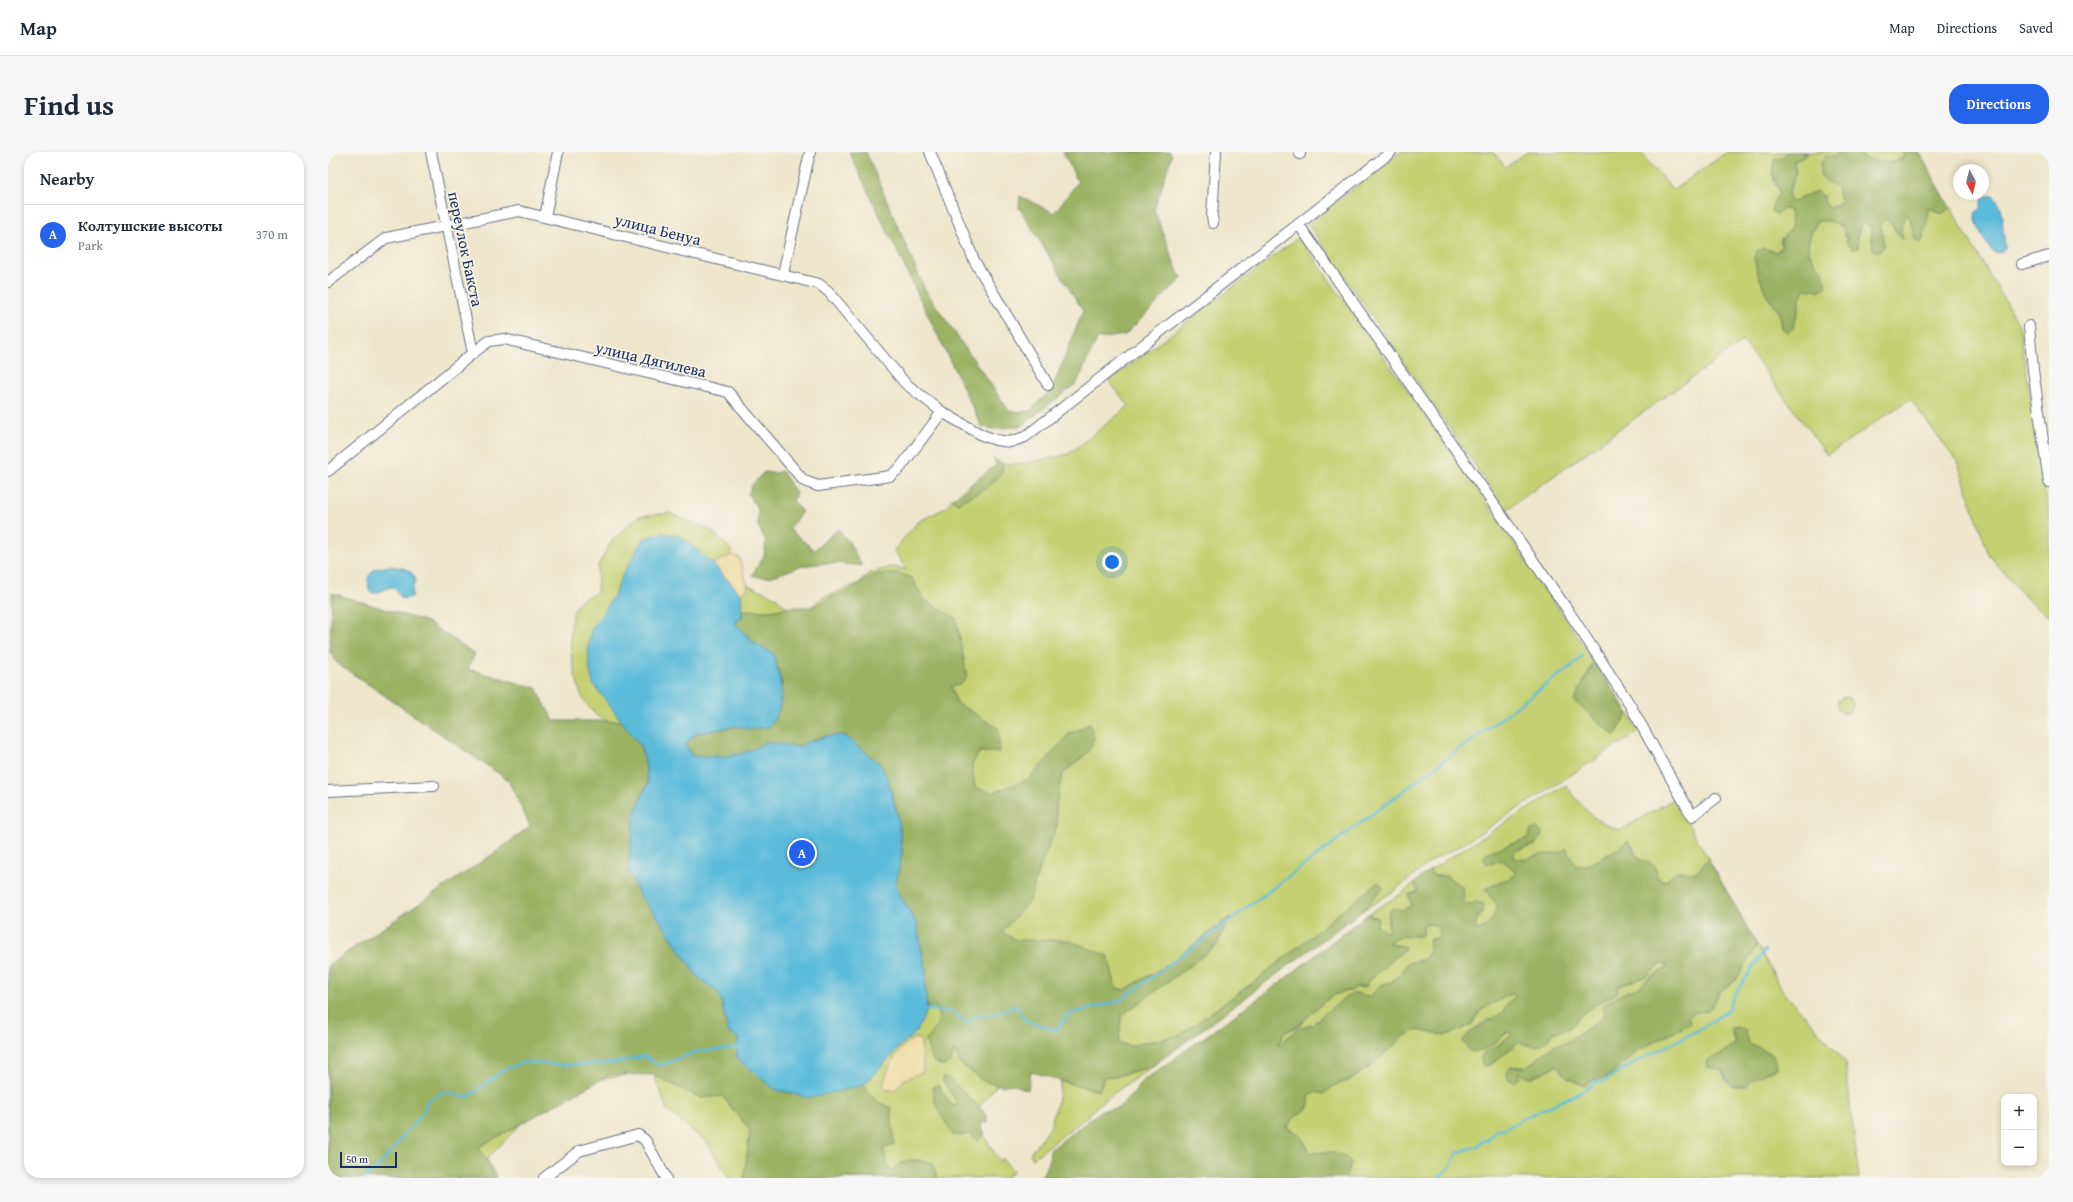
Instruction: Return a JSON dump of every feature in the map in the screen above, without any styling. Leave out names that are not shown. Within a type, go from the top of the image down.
[{"type":"street","name":"переулок Бакста","points":[[431,152],[474,353]]},
{"type":"street","points":[[545,217],[558,152]]},
{"type":"street","points":[[783,274],[810,152]]},
{"type":"street","points":[[930,152],[974,260],[1048,385]]},
{"type":"street","points":[[1213,223],[1212,216],[1216,152]]},
{"type":"street","name":"улица Бенуа","points":[[328,282],[386,238],[519,211],[545,217],[819,284],[828,291],[905,383],[942,412],[982,436],[1010,442],[1025,437],[1390,152]]},
{"type":"street","points":[[1298,225],[1569,612],[1630,705],[1692,816],[1716,798]]},
{"type":"street","points":[[2022,264],[2049,256]]},
{"type":"street","points":[[2029,326],[2033,370],[2049,482]]},
{"type":"street","name":"улица Дягилева","points":[[328,471],[489,341],[504,339],[728,392],[804,481],[818,486],[890,476],[900,468],[942,412]]},
{"type":"street","points":[[328,791],[434,786]]},
{"type":"street","points":[[544,1178],[579,1151],[638,1135],[645,1140],[666,1178]]},
{"type":"green space","points":[[849,152],[866,152],[925,290],[1010,412],[1030,411],[1052,389],[1083,311],[1019,207],[1020,196],[1054,213],[1078,182],[1063,152],[1170,152],[1172,155],[1154,210],[1179,275],[1183,277],[1125,335],[1097,339],[1077,383],[1021,426],[994,429],[982,427]]},
{"type":"green space","points":[[1400,152],[1493,152],[1506,167],[1527,152],[1640,152],[1673,190],[1727,152],[1788,152],[1781,158],[1773,180],[1780,192],[1773,204],[1782,209],[1788,209],[1793,218],[1792,226],[1781,239],[1781,247],[1757,271],[1767,296],[1780,313],[1782,328],[1793,328],[1799,308],[1800,294],[1805,289],[1819,291],[1824,273],[1813,260],[1808,248],[1810,237],[1818,221],[1825,220],[1835,222],[1842,228],[1847,244],[1858,248],[1858,234],[1862,220],[1870,228],[1872,233],[1872,244],[1884,245],[1880,224],[1885,219],[1890,223],[1902,239],[1901,226],[1906,213],[1910,218],[1915,239],[1924,237],[1924,229],[1929,208],[1946,211],[1950,207],[2019,325],[2049,516],[2049,617],[2027,599],[1989,555],[1958,463],[1910,399],[1827,455],[1743,341],[1506,510],[1308,224]]},
{"type":"green space","points":[[1788,152],[1807,152],[1801,159],[1794,161],[1796,174],[1788,194],[1791,201],[1818,191],[1829,208],[1836,206],[1841,201],[1837,187],[1825,180],[1820,174],[1821,161],[1826,156],[1834,157],[1839,152],[1860,152],[1861,156],[1866,158],[1889,162],[1904,158],[1902,152],[1919,152],[1950,207],[1942,214],[1929,208],[1926,226],[1920,243],[1915,239],[1910,218],[1906,213],[1901,226],[1902,240],[1890,223],[1885,219],[1880,224],[1884,245],[1881,251],[1874,251],[1870,227],[1862,221],[1858,234],[1858,248],[1852,249],[1848,243],[1843,228],[1829,221],[1818,221],[1808,245],[1809,253],[1822,271],[1825,278],[1825,287],[1819,291],[1805,289],[1800,299],[1794,323],[1788,333],[1782,328],[1780,313],[1767,296],[1757,271],[1754,257],[1757,251],[1763,248],[1777,252],[1781,247],[1781,239],[1791,229],[1792,215],[1788,209],[1782,209],[1777,214],[1771,211],[1780,192],[1772,174],[1774,159],[1781,158]]},
{"type":"green space","points":[[1807,152],[1839,152],[1820,174],[1825,180],[1837,187],[1841,201],[1829,209],[1824,203],[1824,196],[1811,193],[1798,200],[1791,201],[1788,194],[1796,174],[1794,160],[1806,155]]},
{"type":"green space","points":[[1860,152],[1902,152],[1904,157],[1899,160],[1883,162],[1861,156]]},
{"type":"green space","points":[[1299,237],[1492,510],[1594,661],[1575,701],[1615,735],[1628,713],[1640,731],[1453,850],[1434,859],[1394,891],[1362,911],[1383,888],[1378,883],[1258,979],[1180,1035],[1129,1046],[1119,1042],[1121,1016],[1216,946],[1229,918],[1166,966],[1124,990],[1117,988],[1117,1076],[1153,1066],[1100,1103],[1087,1117],[1032,1159],[1030,1153],[1050,1128],[1061,1081],[1098,1091],[1102,1083],[1020,1056],[972,1116],[1000,1162],[1002,1158],[1013,1170],[1012,1174],[1007,1174],[1009,1178],[728,1178],[708,1143],[667,1110],[653,1072],[605,1078],[536,1108],[487,1159],[497,1178],[328,1178],[328,966],[613,809],[620,729],[595,713],[584,700],[576,679],[570,635],[571,621],[575,609],[580,601],[597,593],[598,565],[613,539],[639,516],[669,513],[710,530],[730,548],[740,575],[748,585],[776,597],[787,608],[806,611],[823,597],[858,584],[870,573],[890,567],[906,569],[894,550],[918,522],[945,508],[952,499],[958,503],[1002,473],[1002,464],[1024,464],[1069,454],[1129,406],[1109,381]],"holes":[[[957,703],[979,752],[972,765]],[[1069,735],[1094,738],[1088,752],[1061,775]],[[1030,900],[1009,924],[999,913]]]},
{"type":"green space","points":[[993,458],[1002,464],[1002,473],[989,487],[958,503],[952,499],[997,464]]},
{"type":"green space","points":[[782,471],[796,493],[793,501],[802,512],[789,529],[814,550],[838,529],[849,542],[862,566],[825,563],[803,566],[778,575],[759,577],[752,575],[764,556],[766,541],[758,526],[758,509],[748,494],[752,485],[764,472],[775,473]]},
{"type":"green space","points":[[898,573],[912,578],[924,600],[956,618],[967,677],[961,684],[951,687],[957,703],[999,729],[999,752],[979,752],[972,765],[975,787],[992,793],[1029,779],[1069,734],[1090,724],[1094,738],[1088,752],[1062,775],[1056,805],[1057,826],[1038,872],[1030,900],[1002,932],[1016,940],[1068,940],[1108,956],[1116,988],[1124,990],[1166,966],[1230,917],[1216,946],[1121,1016],[1119,1042],[1129,1046],[1180,1035],[1258,979],[1378,882],[1383,888],[1362,911],[1153,1066],[1117,1076],[1104,1077],[1099,1091],[1031,1072],[1028,1090],[1012,1084],[1002,1086],[983,1081],[961,1064],[954,1051],[951,1061],[944,1066],[935,1063],[929,1052],[926,1040],[933,1033],[937,1025],[938,1012],[936,1007],[927,1007],[925,985],[926,971],[916,922],[898,892],[895,884],[902,852],[899,821],[888,780],[825,736],[796,747],[767,742],[748,752],[722,757],[692,757],[686,744],[695,734],[736,726],[750,729],[782,685],[773,653],[755,644],[736,624],[737,620],[742,618],[743,610],[769,611],[792,607],[813,607],[836,595],[849,591],[864,579],[878,574]]},
{"type":"green space","points":[[332,593],[427,622],[475,654],[468,669],[536,688],[554,721],[622,721],[640,745],[645,761],[648,783],[635,812],[633,839],[639,894],[659,919],[700,980],[715,989],[721,999],[728,1031],[738,1038],[737,1058],[851,1087],[864,1085],[875,1100],[891,1108],[894,1145],[883,1149],[890,1172],[905,1162],[914,1160],[933,1163],[937,1178],[744,1178],[750,1130],[722,1096],[701,1098],[653,1075],[611,1074],[479,1147],[495,1178],[328,1178],[328,965],[496,852],[530,826],[508,780],[337,663],[330,652]]},
{"type":"green space","points":[[1594,661],[1628,713],[1615,736],[1574,701]]},
{"type":"green space","points":[[1845,697],[1852,702],[1853,705],[1848,712],[1845,713],[1838,708],[1837,705],[1842,698]]},
{"type":"green space","points":[[1566,785],[1583,807],[1596,819],[1604,824],[1621,830],[1674,799],[1708,858],[1698,871],[1691,873],[1677,871],[1666,881],[1658,878],[1655,867],[1652,864],[1644,862],[1639,858],[1633,846],[1614,850],[1594,863],[1584,867],[1576,866],[1561,853],[1535,856],[1528,860],[1514,858],[1514,851],[1536,845],[1529,838],[1488,852],[1487,864],[1502,859],[1517,875],[1485,889],[1498,906],[1487,925],[1476,931],[1475,923],[1483,911],[1464,902],[1463,888],[1446,876],[1433,876],[1430,870]]},
{"type":"green space","points":[[1536,828],[1542,832],[1539,841],[1532,846],[1514,851],[1514,858],[1525,859],[1539,855],[1557,853],[1566,848],[1576,866],[1582,866],[1604,857],[1628,841],[1637,857],[1654,865],[1656,868],[1657,877],[1666,881],[1677,871],[1691,873],[1698,871],[1708,858],[1757,945],[1736,980],[1719,992],[1713,1005],[1708,1010],[1688,1016],[1690,1023],[1640,1049],[1609,1076],[1589,1082],[1584,1086],[1566,1077],[1557,1066],[1530,1078],[1519,1072],[1520,1078],[1514,1082],[1508,1079],[1506,1072],[1511,1067],[1526,1067],[1555,1045],[1563,1044],[1576,1037],[1600,1020],[1604,1014],[1602,1007],[1606,1003],[1620,995],[1640,987],[1646,980],[1661,972],[1667,965],[1661,964],[1645,977],[1618,986],[1617,993],[1586,1011],[1568,1029],[1554,1032],[1542,1044],[1535,1046],[1519,1042],[1490,1065],[1483,1066],[1481,1059],[1483,1053],[1497,1046],[1513,1033],[1507,1032],[1486,1048],[1476,1052],[1471,1052],[1462,1041],[1476,1028],[1504,1011],[1506,1005],[1517,995],[1510,994],[1486,1007],[1480,1011],[1471,1025],[1451,1034],[1444,1035],[1417,1030],[1404,1036],[1371,1066],[1348,1081],[1335,1085],[1323,1094],[1316,1092],[1310,1094],[1308,1108],[1296,1116],[1286,1127],[1299,1134],[1311,1153],[1334,1153],[1348,1159],[1351,1164],[1345,1178],[1040,1178],[1049,1163],[1050,1150],[1102,1110],[1118,1108],[1135,1092],[1140,1083],[1277,985],[1368,914],[1378,919],[1377,926],[1386,932],[1389,931],[1388,914],[1392,908],[1403,910],[1412,905],[1408,895],[1418,891],[1414,883],[1430,870],[1433,876],[1446,876],[1463,888],[1464,902],[1470,905],[1476,902],[1484,904],[1476,923],[1476,930],[1487,925],[1498,906],[1485,889],[1516,875],[1513,869],[1502,860],[1487,864],[1483,858],[1488,852],[1528,838],[1530,831]],"holes":[[[1428,924],[1435,926],[1440,934],[1438,938],[1430,939],[1429,952],[1425,959],[1408,963],[1402,973],[1391,982],[1381,985],[1370,996],[1367,997],[1356,993],[1346,997],[1312,1025],[1298,1028],[1279,1045],[1277,1044],[1282,1039],[1284,1033],[1298,1025],[1329,998],[1336,994],[1351,991],[1356,987],[1367,986],[1369,980],[1405,949],[1404,946],[1389,944],[1390,941],[1397,937],[1420,936],[1423,934],[1423,926]]]},
{"type":"green space","points":[[1414,883],[1418,891],[1412,905],[1387,921],[1390,927],[1389,931],[1386,932],[1380,929],[1368,914],[1401,894]]},
{"type":"green space","points":[[1425,924],[1435,926],[1440,934],[1438,938],[1430,939],[1429,952],[1425,959],[1408,963],[1402,973],[1391,982],[1381,985],[1370,996],[1367,997],[1356,993],[1323,1015],[1312,1025],[1298,1028],[1279,1045],[1277,1043],[1282,1039],[1284,1033],[1298,1025],[1329,998],[1336,994],[1351,991],[1356,987],[1364,988],[1369,980],[1405,949],[1404,946],[1389,944],[1391,941],[1398,937],[1420,936],[1423,934],[1423,926]]},
{"type":"green space","points":[[1757,945],[1783,991],[1845,1061],[1859,1178],[1345,1178],[1351,1164],[1326,1152],[1311,1153],[1299,1134],[1286,1128],[1296,1116],[1308,1108],[1310,1094],[1316,1092],[1323,1093],[1335,1085],[1348,1081],[1371,1066],[1404,1036],[1417,1030],[1444,1035],[1451,1034],[1471,1025],[1480,1011],[1510,994],[1517,995],[1506,1005],[1504,1011],[1498,1016],[1485,1021],[1467,1035],[1491,1045],[1507,1032],[1514,1033],[1497,1046],[1483,1053],[1490,1065],[1519,1042],[1530,1045],[1539,1045],[1546,1041],[1554,1032],[1567,1029],[1586,1011],[1616,993],[1618,986],[1645,977],[1661,964],[1668,965],[1646,980],[1640,987],[1620,995],[1600,1020],[1575,1037],[1563,1044],[1555,1045],[1526,1067],[1511,1067],[1523,1072],[1534,1073],[1546,1071],[1557,1066],[1566,1077],[1584,1086],[1589,1082],[1609,1076],[1640,1049],[1684,1027],[1688,1016],[1708,1010],[1713,1005],[1719,992],[1736,980]],"holes":[[[1732,1028],[1749,1043],[1773,1055],[1776,1068],[1757,1077],[1746,1086],[1726,1081],[1722,1070],[1706,1061],[1719,1055],[1736,1043],[1732,1036]]]},
{"type":"green space","points":[[1738,1027],[1745,1030],[1749,1043],[1771,1055],[1777,1068],[1757,1077],[1746,1086],[1731,1086],[1722,1070],[1707,1067],[1706,1061],[1719,1055],[1736,1043],[1731,1028]]},
{"type":"green space","points":[[943,1077],[950,1079],[987,1115],[987,1122],[981,1124],[981,1128],[985,1133],[978,1142],[971,1134],[961,1136],[953,1135],[940,1112],[934,1099],[933,1087],[937,1085],[940,1087],[951,1105],[955,1106],[957,1102],[943,1081]]},
{"type":"sand","points":[[731,555],[739,557],[748,588],[741,594],[713,564]]},
{"type":"sand","points":[[917,1038],[921,1041],[923,1072],[905,1079],[895,1090],[887,1090],[883,1085],[887,1071],[899,1050]]},
{"type":"water","points":[[1989,196],[1994,196],[2001,207],[2005,248],[2001,252],[1994,253],[1990,249],[1977,224],[1975,213],[1981,207],[1983,200],[1989,200]]},
{"type":"water","points":[[661,533],[681,536],[713,564],[741,594],[742,618],[737,620],[736,624],[755,644],[773,653],[780,682],[781,700],[779,709],[769,727],[750,729],[736,726],[695,734],[686,744],[692,756],[721,756],[739,754],[766,742],[796,747],[825,736],[844,735],[881,765],[888,780],[899,821],[902,852],[896,884],[898,892],[916,922],[926,971],[925,985],[927,1010],[916,1033],[903,1043],[864,1085],[810,1098],[774,1089],[737,1058],[738,1038],[728,1032],[721,999],[715,989],[700,980],[659,919],[639,894],[628,870],[635,812],[648,783],[645,761],[640,745],[593,684],[588,649],[591,630],[614,596],[622,576],[643,539]]},
{"type":"water","points":[[389,566],[405,569],[412,573],[416,580],[413,586],[412,597],[402,599],[394,587],[375,593],[369,591],[368,577],[375,569]]},
{"type":"waterway","points":[[924,1009],[953,1012],[968,1024],[974,1017],[994,1014],[1016,1006],[1026,1021],[1057,1030],[1069,1014],[1119,1001],[1574,664],[1583,655]]},
{"type":"waterway","points":[[1439,1178],[1450,1167],[1458,1152],[1478,1146],[1484,1140],[1487,1141],[1498,1129],[1504,1129],[1526,1117],[1581,1092],[1597,1082],[1605,1081],[1628,1066],[1704,1027],[1728,1010],[1734,995],[1765,950]]},
{"type":"waterway","points":[[365,1178],[380,1165],[424,1111],[427,1101],[445,1091],[467,1098],[505,1069],[524,1062],[561,1065],[614,1063],[645,1056],[659,1066],[696,1052],[741,1047]]},
{"type":"place","name":"Колтушские высоты","points":[[802,853]]}]
